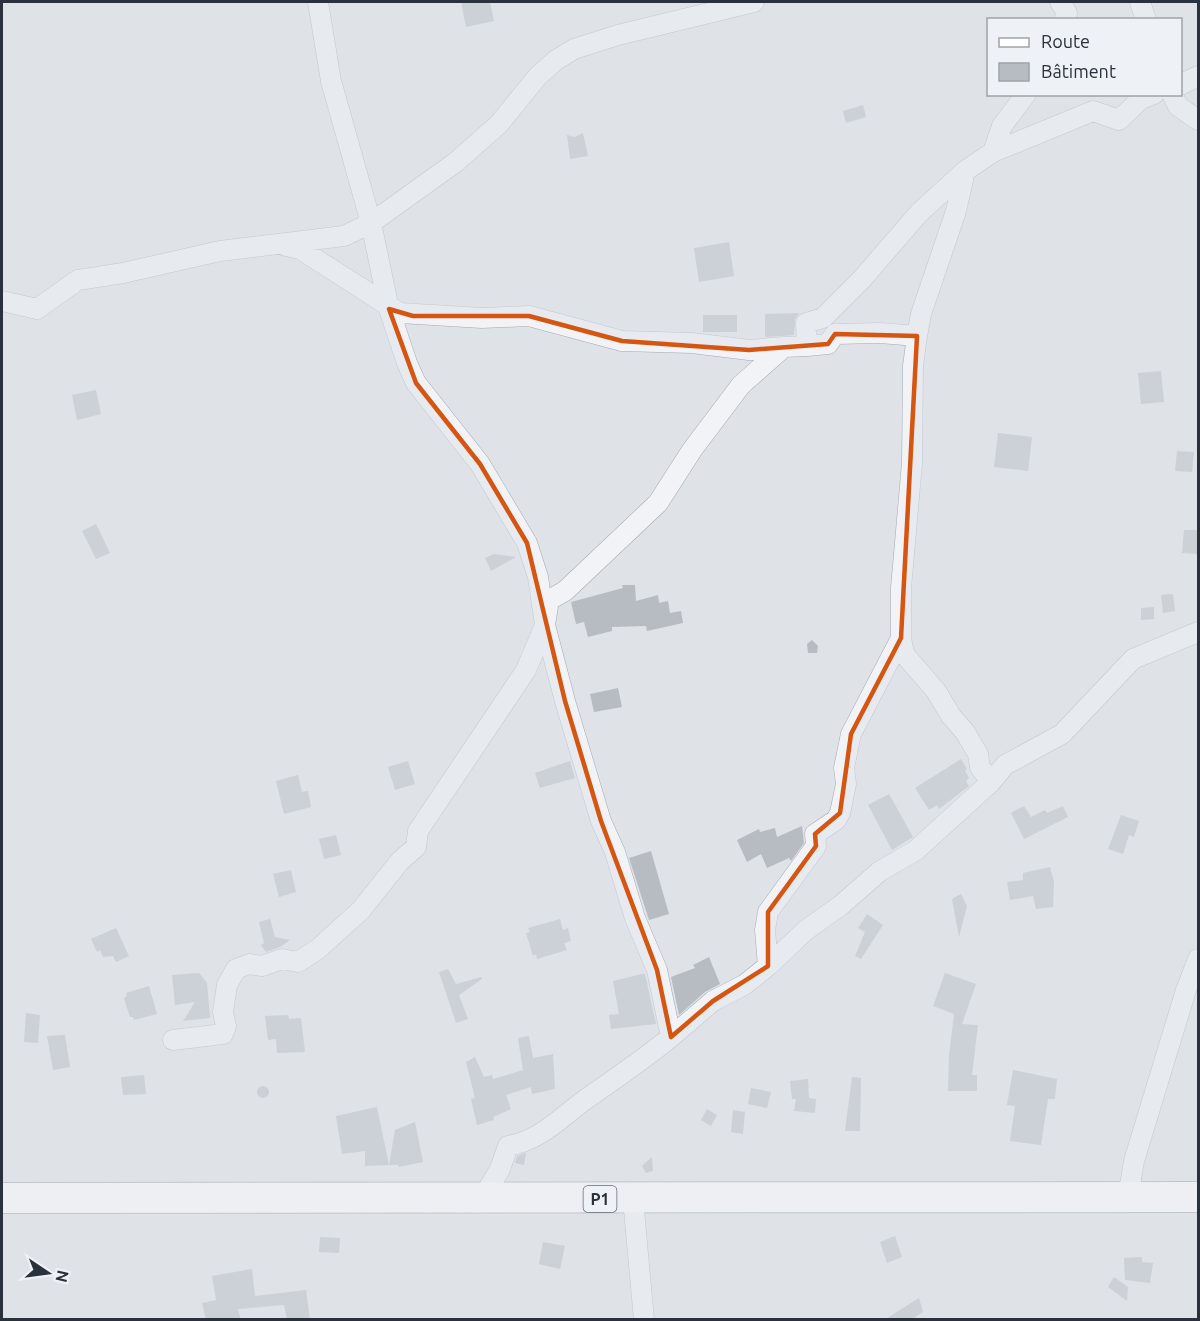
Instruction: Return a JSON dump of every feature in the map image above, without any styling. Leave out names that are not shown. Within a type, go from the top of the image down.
[{"type":"main road","name":"P1","points":[[2,1198],[1198,1197]]},
{"type":"street","points":[[318,2],[331,81],[370,223],[389,309],[407,363],[416,383],[480,464],[527,543],[538,578],[545,625],[565,701],[601,821],[615,852],[635,918],[657,970],[672,1037]]},
{"type":"street","points":[[2,301],[37,309],[78,280],[123,273],[219,251],[344,236],[370,223],[432,180],[478,144],[499,124],[538,76],[556,60],[574,49],[618,34],[754,2]]},
{"type":"street","points":[[1060,2],[1067,13],[1065,18]]},
{"type":"street","points":[[1140,2],[1145,18]]},
{"type":"street","points":[[1182,84],[1198,76]]},
{"type":"street","points":[[993,152],[1002,126],[1024,96]]},
{"type":"street","points":[[807,346],[806,323],[823,318],[862,279],[919,213],[965,171],[993,152],[1093,111],[1119,120],[1141,99],[1149,96]]},
{"type":"street","points":[[1173,96],[1178,106],[1198,120]]},
{"type":"street","points":[[965,171],[956,211],[921,314],[917,336],[914,366],[912,463],[901,588],[901,638],[904,654],[936,691],[951,716],[965,732],[978,754],[980,767],[991,782]]},
{"type":"street","points":[[281,244],[300,249],[378,297],[389,309],[413,316],[529,316],[622,341],[692,343],[749,350],[828,344],[835,334],[880,333],[917,336]]},
{"type":"street","points":[[173,1040],[223,1034],[226,1026],[223,1012],[227,985],[236,969],[282,959],[298,962],[318,949],[361,910],[400,861],[416,847],[418,831],[522,678],[545,625],[549,600],[565,591],[658,503],[692,450],[732,395],[784,347]]},
{"type":"street","points":[[482,1199],[500,1169],[508,1146],[523,1143],[545,1133],[560,1119],[632,1069],[713,1001],[744,985],[806,930],[840,906],[880,871],[915,851],[991,782],[1005,765],[1062,734],[1133,659],[1198,632]]},
{"type":"street","points":[[768,966],[765,930],[768,912],[816,846],[815,834],[836,820],[840,813],[846,784],[844,768],[851,734],[901,638]]},
{"type":"street","points":[[1128,1197],[1134,1161],[1186,990],[1198,960]]},
{"type":"street","points":[[633,1199],[644,1320]]},
{"type":"highlighted area","points":[[389,309],[413,316],[529,316],[622,341],[749,350],[828,344],[835,334],[917,336],[901,638],[851,734],[840,813],[815,834],[816,846],[768,912],[768,966],[713,1001],[671,1037],[657,970],[601,821],[565,701],[527,543],[480,464],[416,383]]},
{"type":"building","points":[[461,2],[490,2],[494,21],[466,27]]},
{"type":"building","points":[[863,105],[866,117],[846,123],[843,111]]},
{"type":"building","points":[[583,133],[588,156],[570,159],[567,135],[575,137]]},
{"type":"building","points":[[729,242],[734,276],[699,282],[694,248]]},
{"type":"building","points":[[799,313],[795,319],[794,335],[765,337],[765,314]]},
{"type":"building","points":[[703,315],[737,315],[737,332],[703,332]]},
{"type":"building","points":[[1161,371],[1164,402],[1141,404],[1138,373]]},
{"type":"building","points":[[96,390],[101,414],[77,420],[72,395]]},
{"type":"building","points":[[998,433],[1032,437],[1028,471],[994,467]]},
{"type":"building","points":[[1177,451],[1194,452],[1192,472],[1175,471]]},
{"type":"building","points":[[96,524],[110,553],[96,559],[82,531]]},
{"type":"building","points":[[1184,530],[1198,530],[1198,554],[1182,553]]},
{"type":"building","points":[[494,554],[516,557],[491,571],[485,558]]},
{"type":"building","points":[[622,585],[635,585],[636,601],[658,595],[659,603],[668,601],[670,613],[681,611],[683,623],[647,631],[646,626],[612,627],[612,631],[588,637],[584,622],[576,624],[571,602],[623,588]]},
{"type":"building","points":[[1173,594],[1175,611],[1163,613],[1161,595]]},
{"type":"building","points":[[1154,607],[1154,619],[1141,620],[1141,608]]},
{"type":"building","points":[[812,640],[818,646],[817,653],[808,653],[807,644]]},
{"type":"building","points":[[618,688],[622,707],[594,712],[590,694]]},
{"type":"building","points":[[961,759],[967,769],[965,771],[969,778],[966,781],[969,786],[939,809],[937,805],[929,810],[915,788]]},
{"type":"building","points":[[408,761],[415,784],[395,790],[388,767]]},
{"type":"building","points":[[570,761],[575,778],[540,788],[535,773]]},
{"type":"building","points":[[298,775],[302,792],[308,791],[311,807],[284,814],[276,781]]},
{"type":"building","points":[[889,794],[913,837],[892,850],[868,805]]},
{"type":"building","points":[[1024,806],[1031,817],[1045,810],[1047,813],[1063,806],[1068,817],[1024,839],[1011,813]]},
{"type":"building","points":[[1121,815],[1139,821],[1134,837],[1129,835],[1123,854],[1108,849]]},
{"type":"building","points":[[802,826],[804,843],[791,861],[789,858],[767,868],[761,854],[747,862],[737,840],[759,829],[760,832],[775,828],[777,837]]},
{"type":"building","points":[[336,835],[341,855],[324,859],[319,839]]},
{"type":"building","points":[[651,851],[669,914],[649,920],[629,858]]},
{"type":"building","points":[[1050,867],[1054,882],[1053,907],[1036,909],[1033,896],[1010,900],[1007,882],[1023,880],[1023,873]]},
{"type":"building","points":[[291,870],[296,892],[279,897],[273,874]]},
{"type":"building","points":[[961,894],[967,906],[959,937],[952,899]]},
{"type":"building","points":[[867,914],[883,925],[861,959],[855,956],[865,932],[858,928]]},
{"type":"building","points":[[270,919],[275,937],[290,940],[266,952],[261,945],[264,943],[259,922]]},
{"type":"building","points":[[560,919],[563,930],[568,928],[571,941],[564,943],[567,950],[537,959],[536,954],[533,956],[526,933],[530,932],[528,928]]},
{"type":"building","points":[[116,928],[129,956],[116,962],[113,956],[103,957],[100,950],[97,952],[91,939]]},
{"type":"building","points":[[709,957],[720,984],[705,992],[679,1015],[671,977],[695,968],[693,965]]},
{"type":"building","points":[[448,969],[456,984],[481,977],[482,979],[459,995],[468,1019],[456,1023],[439,972]]},
{"type":"building","points":[[199,973],[207,983],[210,1018],[183,1021],[195,1002],[175,1005],[172,975]]},
{"type":"building","points":[[945,973],[976,984],[962,1024],[978,1025],[972,1075],[977,1075],[977,1091],[948,1091],[954,1014],[933,1006]]},
{"type":"building","points":[[645,974],[656,1024],[611,1029],[609,1015],[619,1014],[613,981]]},
{"type":"building","points":[[149,986],[157,1014],[134,1020],[130,1017],[124,998],[127,996],[126,993]]},
{"type":"building","points":[[26,1013],[40,1015],[38,1043],[24,1042]]},
{"type":"building","points":[[288,1015],[289,1019],[301,1018],[305,1052],[277,1053],[276,1039],[268,1040],[265,1016]]},
{"type":"building","points":[[65,1035],[70,1067],[53,1070],[47,1036]]},
{"type":"building","points":[[529,1036],[533,1058],[553,1054],[555,1089],[532,1094],[531,1087],[506,1095],[511,1109],[493,1117],[494,1120],[477,1125],[471,1099],[475,1098],[466,1062],[475,1057],[484,1077],[492,1075],[493,1079],[523,1070],[518,1038]]},
{"type":"building","points":[[1013,1070],[1057,1079],[1055,1099],[1048,1099],[1041,1145],[1010,1141],[1015,1106],[1007,1105]]},
{"type":"building","points":[[144,1075],[146,1094],[123,1095],[121,1077]]},
{"type":"building","points":[[852,1077],[861,1078],[860,1131],[845,1131]]},
{"type":"building","points":[[808,1079],[809,1098],[816,1099],[815,1113],[794,1111],[796,1099],[792,1099],[790,1081]]},
{"type":"building","points":[[265,1086],[269,1092],[265,1098],[261,1098],[257,1090]]},
{"type":"building","points":[[751,1088],[771,1092],[767,1108],[748,1104]]},
{"type":"building","points":[[377,1107],[389,1165],[365,1166],[365,1151],[342,1154],[336,1116]]},
{"type":"building","points":[[707,1109],[717,1115],[711,1126],[701,1120]]},
{"type":"building","points":[[733,1110],[745,1112],[743,1134],[731,1132]]},
{"type":"building","points":[[415,1122],[423,1162],[399,1167],[389,1165],[395,1130]]},
{"type":"building","points":[[526,1153],[524,1165],[515,1163],[517,1156]]},
{"type":"building","points":[[652,1157],[653,1171],[646,1173],[642,1166]]},
{"type":"building","points":[[895,1236],[902,1257],[887,1263],[880,1242]]},
{"type":"building","points":[[320,1237],[340,1238],[339,1253],[319,1252]]},
{"type":"building","points":[[543,1242],[565,1246],[560,1269],[539,1264]]},
{"type":"building","points":[[1142,1257],[1142,1262],[1153,1263],[1150,1283],[1125,1280],[1124,1258]]},
{"type":"building","points":[[252,1269],[255,1296],[306,1290],[310,1320],[287,1320],[284,1305],[238,1309],[241,1320],[206,1320],[202,1303],[216,1300],[212,1276]]},
{"type":"building","points":[[1114,1277],[1128,1287],[1127,1301],[1108,1287]]},
{"type":"building","points":[[919,1298],[923,1312],[911,1320],[884,1320]]}]
